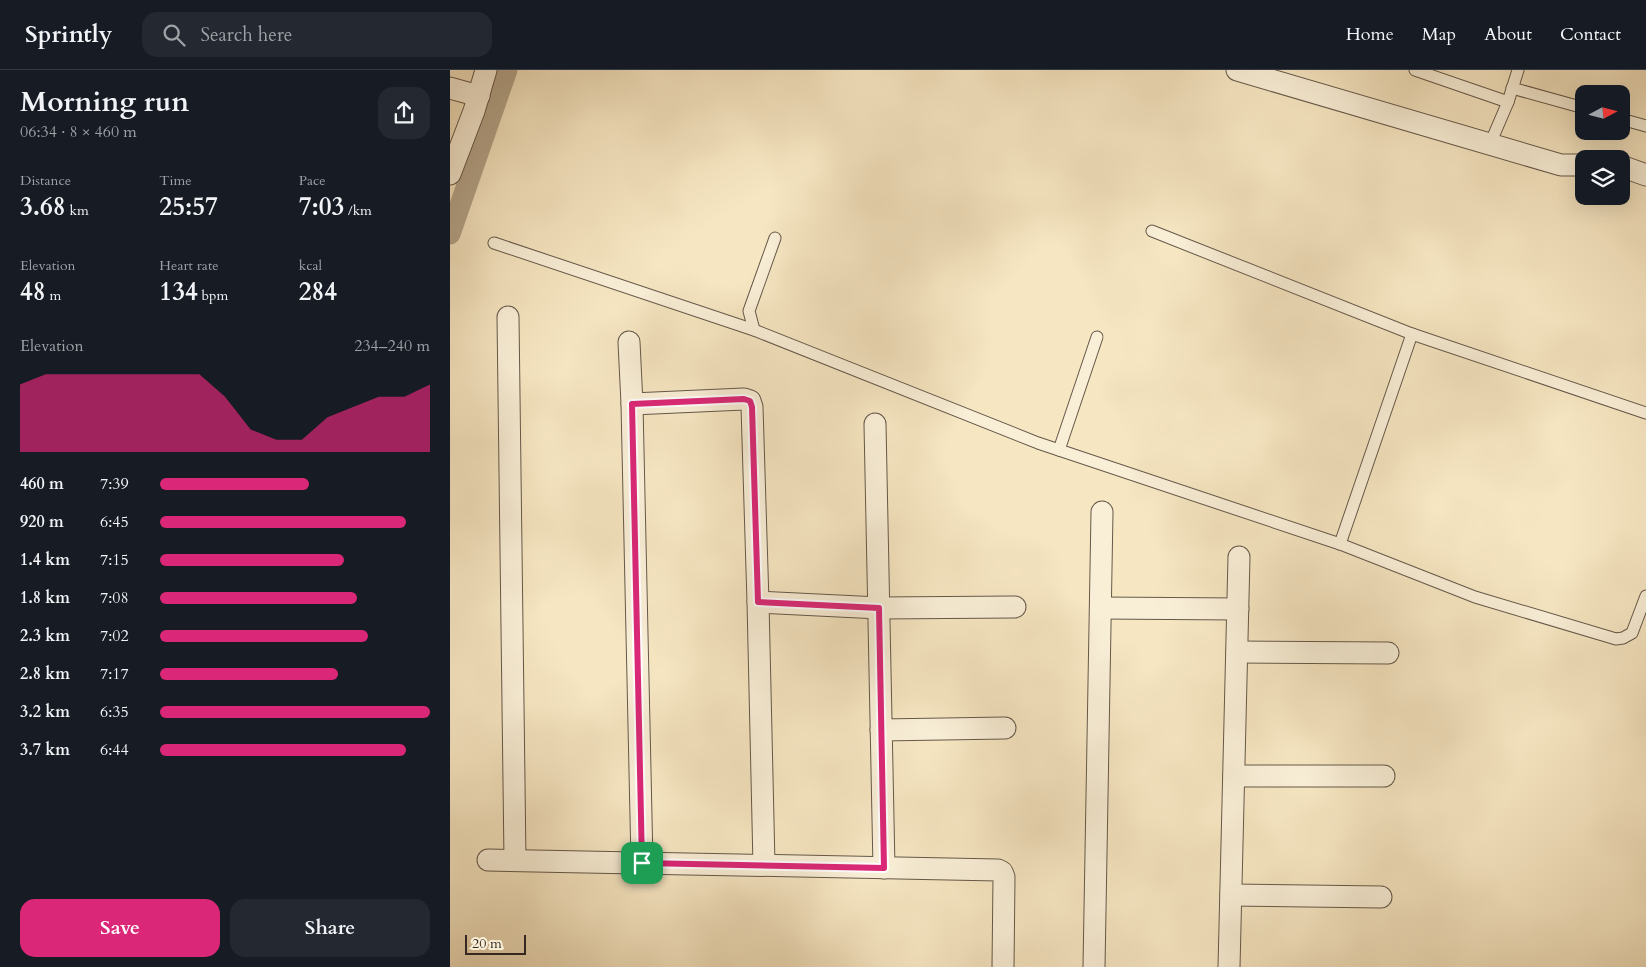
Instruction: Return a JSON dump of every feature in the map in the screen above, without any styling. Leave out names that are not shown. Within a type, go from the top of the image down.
[{"type":"street","points":[[450,174],[474,112],[486,70]]},
{"type":"street","points":[[1237,70],[1561,165],[1575,165]]},
{"type":"street","points":[[450,88],[479,96]]},
{"type":"street","points":[[1630,169],[1646,175]]},
{"type":"street","points":[[508,317],[515,860]]},
{"type":"street","points":[[629,342],[642,863]]},
{"type":"street","points":[[632,404],[744,399],[750,401],[752,407],[764,865]]},
{"type":"street","points":[[875,424],[884,868]]},
{"type":"street","points":[[1094,967],[1102,512]]},
{"type":"street","points":[[1229,967],[1239,557]]},
{"type":"street","points":[[758,602],[879,608],[1015,607]]},
{"type":"street","points":[[1100,608],[1238,609]]},
{"type":"street","points":[[1236,652],[1388,653]]},
{"type":"street","points":[[881,730],[1005,728]]},
{"type":"street","points":[[1234,776],[1384,776]]},
{"type":"street","points":[[488,860],[998,870],[1002,872],[1004,877],[1003,967]]},
{"type":"street","points":[[1231,895],[1380,897]]},
{"type":"lane","points":[[1415,70],[1508,102]]},
{"type":"lane","points":[[1490,144],[1508,102],[1518,70]]},
{"type":"lane","points":[[1512,88],[1575,106]]},
{"type":"lane","points":[[1630,122],[1646,126]]},
{"type":"lane","points":[[1152,230],[1412,334],[1646,413]]},
{"type":"lane","points":[[754,330],[749,311],[775,238]]},
{"type":"lane","points":[[494,243],[754,330],[1029,440],[1340,544],[1475,596],[1616,639],[1623,638],[1632,633],[1646,596]]},
{"type":"lane","points":[[1340,544],[1412,334]]},
{"type":"lane","points":[[1059,450],[1097,337]]},
{"type":"waterway","points":[[450,234],[507,70]]},
{"type":"route","points":[[744,399],[750,401],[752,407],[758,602],[879,608],[884,868],[642,863],[632,404],[744,399]]}]
